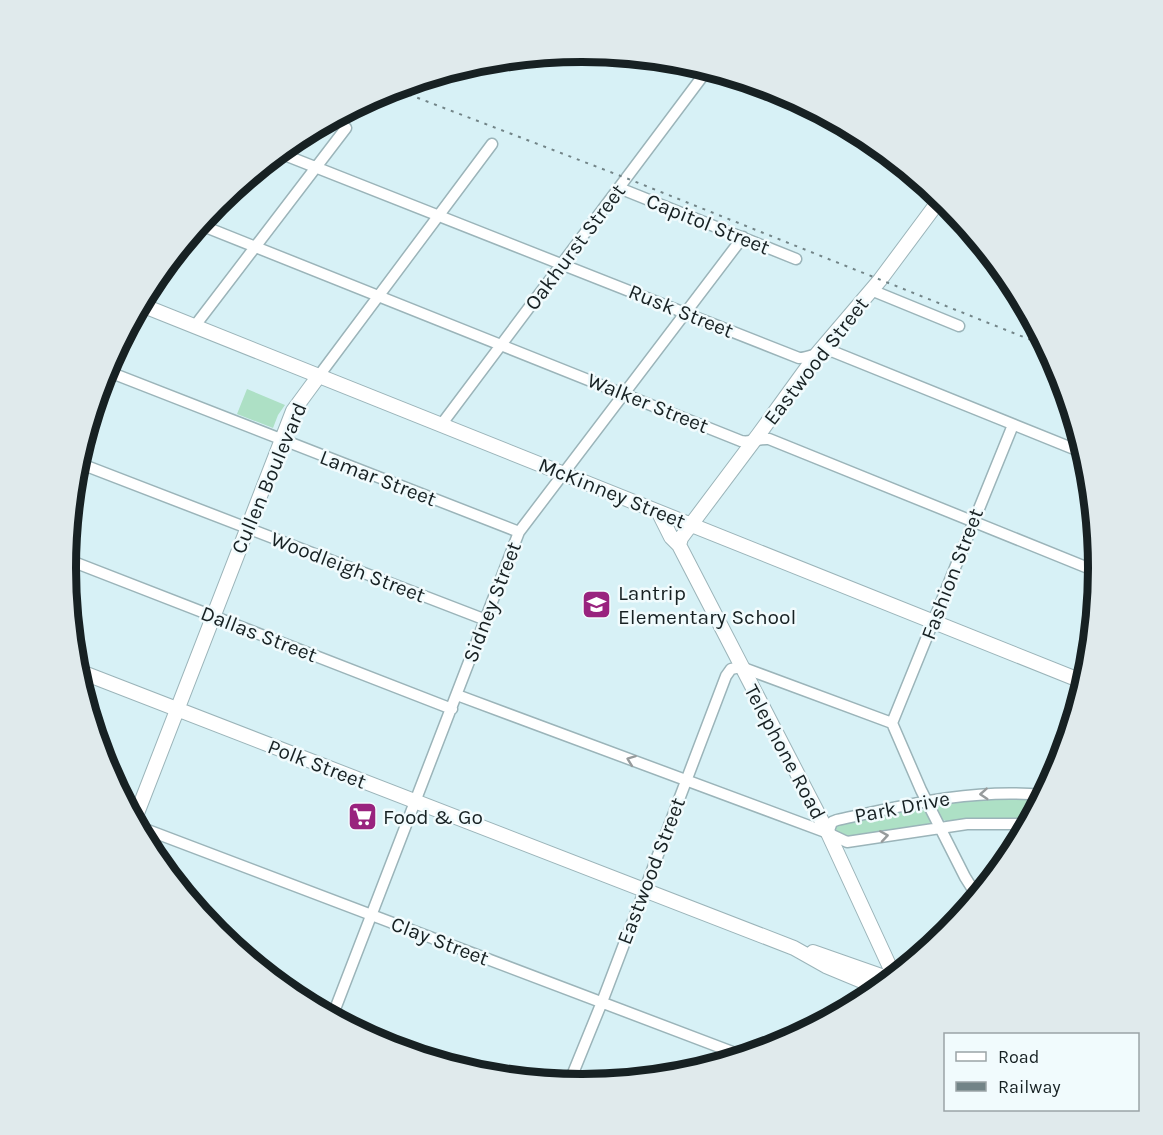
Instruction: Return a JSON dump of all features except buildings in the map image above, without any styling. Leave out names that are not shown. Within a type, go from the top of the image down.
[{"type":"street","name":"Oakhurst Street","points":[[441,425],[702,77]]},
{"type":"street","points":[[194,327],[346,128]]},
{"type":"street","name":"Cullen Boulevard","points":[[138,810],[293,411],[492,144]]},
{"type":"street","name":"Rusk Street","points":[[287,156],[799,358],[808,358],[828,351],[834,352],[1073,449]]},
{"type":"street","name":"Capitol Street","points":[[619,188],[796,259]]},
{"type":"street","name":"Eastwood Street","points":[[691,525],[817,354],[904,250],[935,206]]},
{"type":"street","name":"Walker Street","points":[[207,228],[741,441],[769,439],[1088,568]]},
{"type":"street","name":"Sidney Street","points":[[335,1009],[519,532],[743,237]]},
{"type":"street","points":[[871,290],[959,326]]},
{"type":"street","name":"McKinney Street","points":[[147,307],[1075,678]]},
{"type":"street","name":"Lamar Street","points":[[114,374],[519,532]]},
{"type":"street","name":"Fashion Street","points":[[892,723],[1012,425]]},
{"type":"street","name":"Woodleigh Street","points":[[86,466],[486,620]]},
{"type":"street","name":"Telephone Road","points":[[659,513],[671,537],[679,545],[828,833],[890,969]]},
{"type":"street","points":[[679,545],[681,538],[691,525]]},
{"type":"street","name":"Dallas Street","points":[[76,563],[452,709]]},
{"type":"street","points":[[741,667],[892,723],[927,801],[973,888]]},
{"type":"street","name":"Eastwood Street","points":[[573,1073],[726,676],[731,669],[741,667]]},
{"type":"street","name":"Polk Street","points":[[87,674],[794,948],[834,958],[873,981]]},
{"type":"street","points":[[457,695],[828,833]]},
{"type":"street","name":"Park Drive","points":[[1018,824],[940,827],[847,842],[828,833],[832,822],[837,820],[927,801],[985,794],[1033,794]]},
{"type":"street","name":"Clay Street","points":[[150,831],[730,1051]]},
{"type":"street","points":[[874,980],[880,947]]},
{"type":"green space","points":[[247,389],[285,405],[273,428],[237,414]]},
{"type":"green space","points":[[1032,798],[1021,820],[978,819],[949,822],[941,819],[937,808],[955,801]]},
{"type":"green space","points":[[919,809],[926,811],[931,819],[930,824],[841,838],[834,835],[835,825]]},
{"type":"railway","points":[[406,93],[626,178],[1034,341]]},
{"type":"place","name":"Lantrip Elementary School","points":[[597,605]]},
{"type":"place","name":"Food & Go","points":[[362,817]]}]
